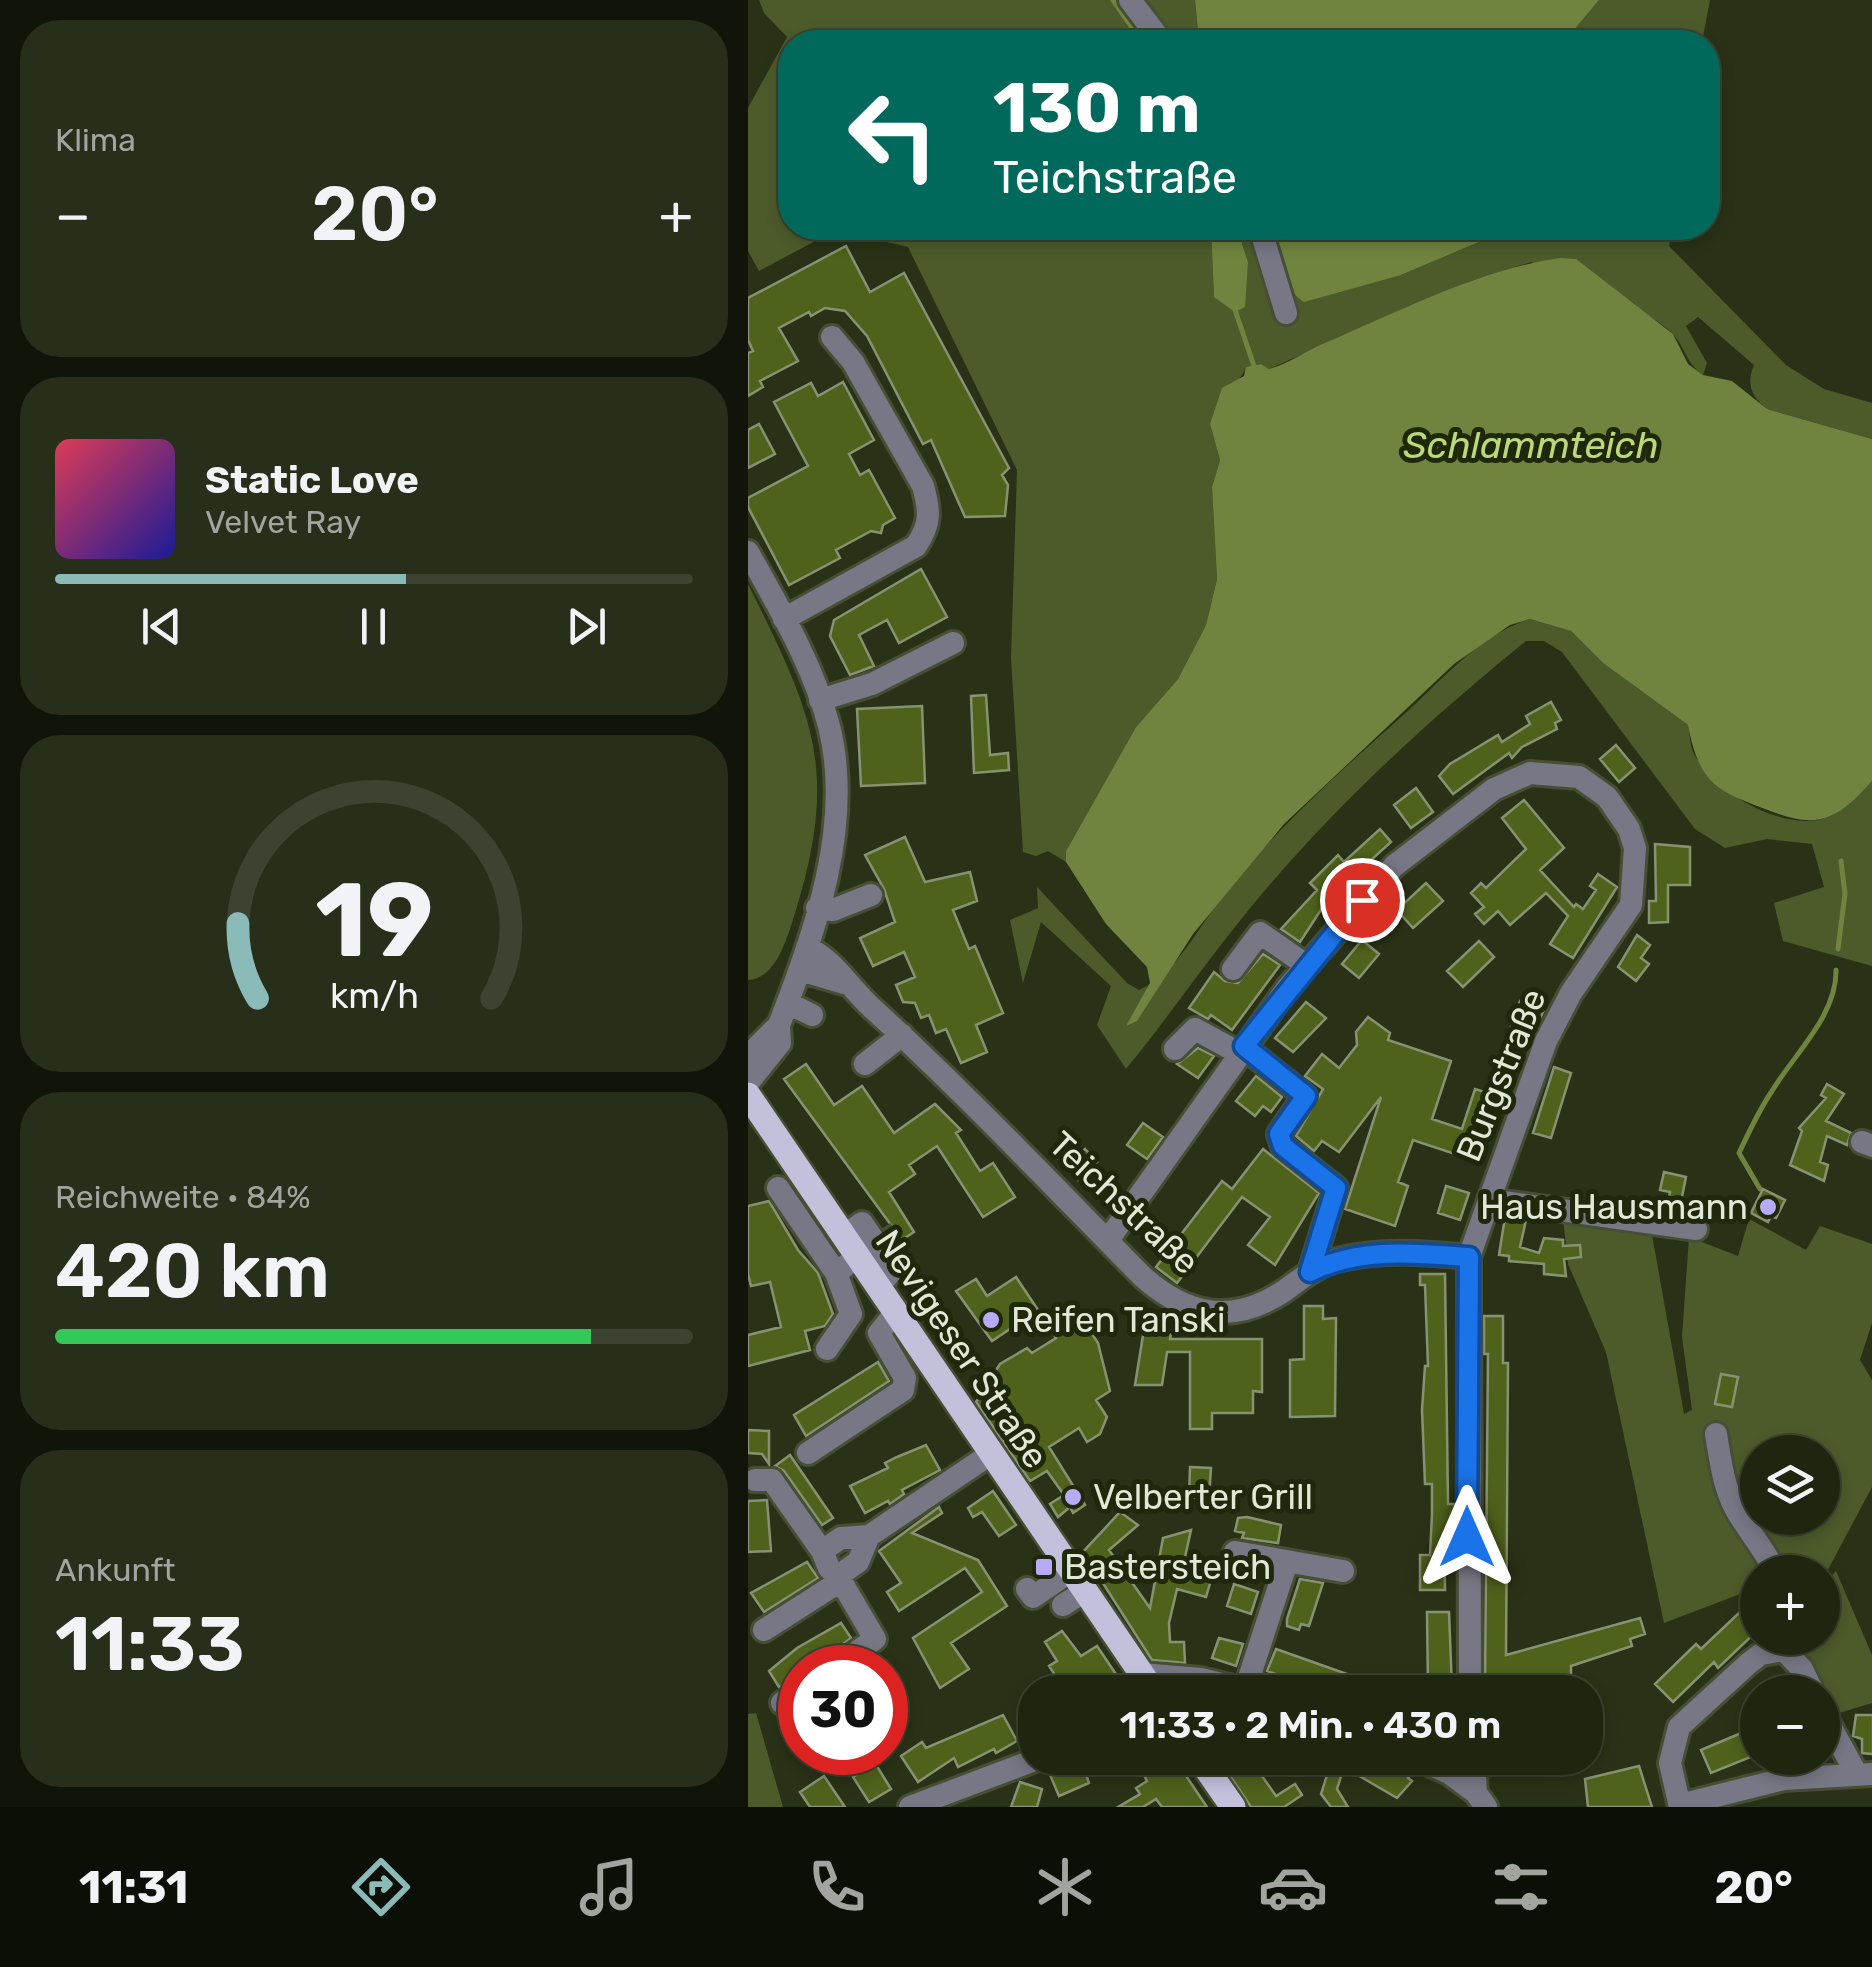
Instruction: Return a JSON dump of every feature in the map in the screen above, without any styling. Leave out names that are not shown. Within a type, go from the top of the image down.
[{"type":"main road","name":"Nevigeser Straße","points":[[748,1095],[889,1270],[895,1313],[992,1453],[1073,1589],[1140,1675]]},
{"type":"main road","points":[[1210,1775],[1232,1807]]},
{"type":"street","points":[[1130,0],[1153,30]]},
{"type":"street","points":[[1264,240],[1286,313]]},
{"type":"street","points":[[784,620],[916,546],[928,528],[929,508],[923,486],[854,362],[832,337]]},
{"type":"street","points":[[748,552],[820,700],[833,746],[837,800],[817,908],[783,1014],[780,1044],[748,1082]]},
{"type":"street","points":[[820,700],[872,684],[953,643]]},
{"type":"street","name":"Burgstraße","points":[[1306,965],[1394,866],[1457,815],[1511,780],[1530,773],[1564,772],[1593,784],[1624,820],[1635,848],[1630,904],[1572,992],[1546,1042],[1469,1257],[1470,1675]]},
{"type":"street","points":[[817,908],[832,910],[871,894]]},
{"type":"street","points":[[1108,1240],[1146,1192],[1241,1050],[1306,965],[1260,933],[1233,969]]},
{"type":"street","name":"Teichstraße","points":[[807,946],[835,966],[844,984],[902,1035],[1161,1293],[1212,1314],[1229,1315],[1269,1300],[1332,1261],[1378,1252],[1469,1257]]},
{"type":"street","name":"Teichstraße","points":[[800,970],[844,984]]},
{"type":"street","points":[[783,1014],[812,1015]]},
{"type":"street","points":[[748,1056],[783,1014]]},
{"type":"street","points":[[1175,1049],[1195,1028],[1241,1050],[1306,1096],[1279,1134],[1283,1146],[1336,1188],[1310,1272]]},
{"type":"street","points":[[865,1064],[902,1035]]},
{"type":"street","points":[[778,1188],[836,1273],[851,1314],[827,1349]]},
{"type":"street","points":[[1489,1200],[1696,1230]]},
{"type":"street","points":[[836,1273],[861,1236]]},
{"type":"street","points":[[808,1453],[904,1390],[905,1378],[879,1333],[895,1313]]},
{"type":"street","points":[[1716,1434],[1723,1480],[1739,1516],[1766,1555]]},
{"type":"street","points":[[822,1550],[841,1538],[869,1536],[992,1453]]},
{"type":"street","points":[[755,1480],[772,1480],[822,1550],[828,1568],[839,1579],[875,1639],[867,1645]]},
{"type":"street","points":[[764,1630],[858,1562],[869,1536]]},
{"type":"street","points":[[1234,1552],[1343,1571]]},
{"type":"street","points":[[1255,1675],[1287,1562]]},
{"type":"street","points":[[1027,1589],[1033,1598],[1073,1589]]},
{"type":"street","points":[[1759,1655],[1679,1727],[1670,1764],[1680,1806],[1784,1779],[1864,1772],[1840,1737]]},
{"type":"street","points":[[910,1807],[1018,1766]]},
{"type":"street","points":[[1451,1775],[1481,1800]]},
{"type":"street","points":[[1477,1775],[1481,1800]]},
{"type":"shaded area","points":[[759,0],[1195,0],[1198,30],[780,30],[764,13]]},
{"type":"shaded area","points":[[1599,0],[1710,0],[1704,30],[1574,30]]},
{"type":"shaded area","points":[[778,53],[778,240],[817,240],[759,271],[748,251],[748,108]]},
{"type":"shaded area","points":[[878,240],[1212,240],[1214,297],[1248,262],[1241,240],[1274,240],[1280,274],[1401,275],[1484,240],[1670,240],[1669,246],[1786,365],[1824,389],[1872,403],[1872,439],[1767,409],[1752,389],[1754,365],[1698,317],[1686,326],[1707,363],[1703,375],[1660,323],[1531,262],[1471,281],[1269,369],[1261,364],[1247,367],[1210,424],[1220,460],[1212,487],[1217,579],[1206,625],[1178,679],[1136,727],[1066,851],[1066,862],[1048,851],[1036,856],[1023,852],[1011,658],[1017,470],[908,247]]},
{"type":"shaded area","points":[[748,584],[804,711],[814,748],[817,786],[807,871],[789,931],[772,967],[748,980]]},
{"type":"shaded area","points":[[1530,619],[1571,631],[1603,663],[1688,725],[1693,753],[1704,769],[1717,783],[1750,805],[1787,819],[1822,819],[1844,808],[1872,781],[1872,966],[1783,941],[1774,903],[1824,887],[1812,844],[1767,839],[1725,848],[1695,829],[1562,652],[1544,641],[1526,641],[1415,736],[1311,839],[1231,931],[1126,1069],[1097,1025],[1111,986],[1041,922],[1023,983],[1010,920],[1038,908],[1037,887],[1127,983],[1139,990],[1153,982],[1177,959],[1250,864],[1315,796],[1465,658],[1495,635]]},
{"type":"shaded area","points":[[1563,1218],[1651,1229],[1684,1414],[1692,1410],[1682,1337],[1689,1237],[1738,1256],[1749,1219],[1806,1250],[1820,1226],[1872,1244],[1872,1323],[1860,1360],[1872,1380],[1872,1487],[1836,1555],[1740,1555],[1740,1594],[1664,1623],[1606,1352],[1568,1264]]},
{"type":"shaded area","points":[[1840,1580],[1872,1655],[1872,1703],[1840,1713],[1840,1675],[1817,1675],[1806,1655],[1840,1655]]},
{"type":"shaded area","points":[[756,1713],[783,1807],[748,1807],[748,1714]]},
{"type":"water","points":[[1195,0],[1599,0],[1574,30],[1198,30]]},
{"type":"water","points":[[1212,240],[1241,240],[1248,262],[1245,307],[1235,312],[1214,297]]},
{"type":"water","points":[[1274,240],[1484,240],[1401,275],[1304,302],[1289,287]]},
{"type":"water","name":"Schlammteich","points":[[1560,258],[1576,259],[1673,334],[1688,364],[1703,375],[1732,381],[1767,409],[1872,439],[1872,781],[1842,809],[1816,820],[1789,817],[1727,793],[1699,763],[1688,725],[1603,663],[1571,631],[1530,619],[1510,625],[1454,664],[1284,824],[1193,934],[1137,1021],[1126,1026],[1150,983],[1147,967],[1106,924],[1066,862],[1066,851],[1136,727],[1178,679],[1206,625],[1217,579],[1212,487],[1220,460],[1210,424],[1222,388],[1244,376],[1246,367],[1261,364],[1269,369],[1470,282]]},
{"type":"building","points":[[846,246],[870,292],[904,273],[1009,468],[1002,475],[1008,485],[1005,516],[965,517],[931,440],[923,444],[867,336],[845,311],[825,308],[811,316],[809,312],[779,328],[798,361],[760,381],[763,387],[748,396],[748,353],[753,351],[748,340],[748,298]]},
{"type":"building","points":[[843,382],[874,440],[849,454],[860,475],[869,470],[895,518],[883,525],[881,533],[871,531],[836,550],[840,558],[789,585],[748,507],[748,498],[808,466],[774,402],[811,383],[818,396]]},
{"type":"building","points":[[759,424],[775,454],[748,468],[748,430]]},
{"type":"building","points":[[921,569],[947,617],[899,643],[887,620],[859,635],[874,666],[850,675],[830,636],[834,620]]},
{"type":"building","points":[[986,695],[990,755],[1008,753],[1009,770],[974,773],[971,696]]},
{"type":"building","points":[[1551,702],[1561,720],[1555,723],[1557,729],[1522,747],[1512,758],[1509,753],[1453,794],[1439,776],[1450,764],[1498,735],[1502,742],[1530,724],[1526,716]]},
{"type":"building","points":[[922,706],[925,783],[861,786],[857,709]]},
{"type":"building","points":[[1616,745],[1635,768],[1619,782],[1600,759]]},
{"type":"building","points":[[1416,788],[1433,812],[1411,828],[1394,805]]},
{"type":"building","points":[[1524,800],[1564,848],[1540,870],[1574,907],[1576,904],[1583,909],[1596,890],[1590,886],[1598,874],[1617,887],[1573,958],[1550,944],[1568,916],[1546,893],[1510,925],[1498,911],[1484,924],[1475,914],[1484,907],[1471,893],[1481,883],[1486,888],[1526,849],[1502,818]]},
{"type":"building","points":[[1380,829],[1391,842],[1328,899],[1300,942],[1281,929],[1317,890],[1310,883],[1338,855],[1344,862]]},
{"type":"building","points":[[905,837],[925,882],[970,872],[977,901],[953,910],[969,949],[975,946],[1003,1013],[976,1025],[987,1052],[961,1063],[946,1029],[936,1033],[929,1015],[921,1018],[915,1003],[903,1002],[896,985],[915,977],[904,952],[873,966],[860,938],[895,922],[884,889],[865,855]]},
{"type":"building","points":[[1655,844],[1690,847],[1690,885],[1668,885],[1668,922],[1649,923],[1649,901],[1656,901]]},
{"type":"building","points":[[1426,883],[1443,901],[1413,928],[1397,910]]},
{"type":"building","points":[[1637,935],[1650,945],[1641,958],[1649,964],[1636,981],[1618,967]]},
{"type":"building","points":[[1362,940],[1379,954],[1359,978],[1342,964]]},
{"type":"building","points":[[1479,941],[1494,957],[1463,987],[1447,971]]},
{"type":"building","points":[[1263,954],[1280,965],[1232,1030],[1211,1015],[1208,1019],[1189,1008],[1214,972],[1225,981],[1238,983]]},
{"type":"building","points":[[1520,1001],[1544,1010],[1532,1035],[1526,1038],[1509,1032]]},
{"type":"building","points":[[1306,1002],[1326,1018],[1293,1052],[1275,1038]]},
{"type":"building","points":[[1368,1017],[1390,1033],[1388,1040],[1451,1061],[1432,1119],[1462,1129],[1475,1089],[1498,1096],[1476,1161],[1413,1140],[1398,1182],[1408,1186],[1395,1226],[1345,1209],[1381,1097],[1339,1152],[1322,1141],[1314,1151],[1296,1136],[1323,1089],[1305,1076],[1322,1054],[1339,1068],[1357,1045],[1356,1032]]},
{"type":"building","points":[[1198,1048],[1214,1056],[1198,1078],[1177,1064]]},
{"type":"building","points":[[806,1064],[834,1105],[862,1086],[894,1133],[935,1104],[961,1130],[956,1133],[980,1171],[993,1163],[1015,1197],[983,1217],[937,1146],[909,1165],[915,1174],[889,1192],[914,1232],[902,1240],[784,1079]]},
{"type":"building","points":[[1554,1067],[1571,1073],[1551,1138],[1533,1133]]},
{"type":"building","points":[[1256,1076],[1282,1097],[1271,1112],[1263,1106],[1255,1116],[1236,1101]]},
{"type":"building","points":[[1827,1084],[1844,1094],[1826,1121],[1851,1133],[1847,1145],[1827,1136],[1820,1162],[1828,1165],[1824,1181],[1790,1165],[1802,1131],[1799,1128],[1826,1098],[1821,1095]]},
{"type":"building","points":[[1143,1123],[1163,1137],[1147,1159],[1127,1145]]},
{"type":"building","points":[[1066,1146],[1075,1158],[1085,1149],[1097,1162],[1078,1180],[1056,1156]]},
{"type":"building","points":[[1263,1149],[1319,1193],[1275,1265],[1248,1245],[1270,1217],[1242,1197],[1177,1283],[1156,1267],[1222,1181],[1232,1189]]},
{"type":"building","points":[[1664,1172],[1686,1177],[1681,1202],[1690,1204],[1689,1213],[1666,1210],[1670,1192],[1660,1190]]},
{"type":"building","points":[[1446,1186],[1469,1193],[1460,1220],[1438,1213]]},
{"type":"building","name":"Haus Hausmann","points":[[1763,1189],[1785,1200],[1776,1218],[1771,1216],[1768,1222],[1751,1213]]},
{"type":"building","points":[[769,1201],[798,1250],[818,1273],[833,1314],[825,1326],[805,1331],[810,1350],[748,1366],[748,1335],[781,1327],[770,1282],[751,1286],[748,1274],[748,1206]]},
{"type":"building","points":[[1505,1217],[1526,1220],[1520,1247],[1539,1253],[1544,1238],[1563,1240],[1563,1246],[1580,1245],[1581,1257],[1564,1259],[1566,1276],[1544,1274],[1544,1264],[1509,1261],[1509,1256],[1499,1255]]},
{"type":"building","points":[[1420,1274],[1445,1274],[1448,1504],[1455,1504],[1455,1543],[1444,1544],[1445,1590],[1420,1590],[1420,1555],[1430,1555],[1432,1484],[1425,1484],[1422,1410],[1428,1366],[1425,1285],[1420,1285]]},
{"type":"building","points":[[1016,1277],[1038,1310],[992,1341],[956,1291],[976,1279],[987,1296]]},
{"type":"building","points":[[1304,1306],[1323,1306],[1323,1319],[1336,1318],[1335,1416],[1290,1417],[1290,1360],[1304,1359]]},
{"type":"building","points":[[1075,1308],[1098,1343],[1110,1391],[1096,1400],[1107,1417],[1100,1434],[1087,1442],[1079,1428],[1049,1447],[1085,1505],[1073,1513],[1070,1507],[1058,1517],[1050,1504],[1064,1495],[1047,1471],[1030,1481],[976,1402],[1000,1364],[1027,1348],[1032,1353],[1056,1338],[1047,1324]]},
{"type":"building","points":[[1484,1316],[1503,1316],[1503,1363],[1508,1363],[1506,1655],[1640,1618],[1645,1634],[1630,1639],[1632,1646],[1571,1666],[1571,1675],[1485,1675],[1488,1354],[1484,1354]]},
{"type":"building","points":[[1144,1329],[1171,1334],[1170,1339],[1262,1339],[1262,1392],[1253,1391],[1253,1413],[1212,1413],[1212,1429],[1190,1429],[1190,1352],[1167,1352],[1162,1385],[1135,1385]]},
{"type":"building","points":[[878,1362],[889,1381],[806,1436],[794,1415]]},
{"type":"building","points":[[1721,1374],[1738,1377],[1732,1407],[1715,1404]]},
{"type":"building","points":[[748,1430],[769,1431],[769,1464],[762,1454],[748,1453]]},
{"type":"building","points":[[926,1445],[940,1470],[902,1490],[904,1494],[890,1504],[888,1501],[865,1513],[850,1486],[888,1468],[885,1463]]},
{"type":"building","points":[[790,1455],[833,1518],[822,1525],[784,1471],[775,1466]]},
{"type":"building","points":[[1190,1467],[1211,1468],[1209,1498],[1189,1497]]},
{"type":"building","points":[[993,1491],[1016,1525],[999,1536],[982,1512],[973,1517],[968,1508]]},
{"type":"building","points":[[767,1500],[771,1551],[748,1552],[748,1501]]},
{"type":"building","points":[[939,1507],[942,1513],[912,1533],[978,1560],[1007,1606],[951,1643],[969,1669],[940,1688],[913,1638],[982,1592],[965,1568],[899,1611],[887,1592],[901,1583],[879,1551]]},
{"type":"building","points":[[1120,1512],[1138,1525],[1109,1550],[1150,1608],[1163,1538],[1191,1530],[1185,1557],[1199,1560],[1195,1576],[1211,1580],[1206,1597],[1177,1589],[1169,1623],[1170,1642],[1184,1642],[1185,1663],[1152,1660],[1083,1552]]},
{"type":"building","points":[[1238,1518],[1281,1525],[1278,1543],[1242,1538],[1244,1533],[1235,1531]]},
{"type":"building","points":[[807,1562],[818,1578],[764,1612],[751,1593]]},
{"type":"building","points":[[1300,1579],[1323,1583],[1309,1626],[1301,1624],[1299,1630],[1287,1626],[1287,1619]]},
{"type":"building","points":[[1234,1584],[1258,1592],[1251,1614],[1227,1606]]},
{"type":"building","points":[[1427,1612],[1449,1612],[1451,1675],[1428,1675]]},
{"type":"building","points":[[1740,1612],[1740,1647],[1718,1668],[1714,1662],[1673,1702],[1655,1684],[1696,1644],[1701,1649]]},
{"type":"building","points":[[841,1623],[851,1638],[842,1645],[802,1645]]},
{"type":"building","points":[[1062,1631],[1081,1656],[1097,1646],[1117,1675],[1055,1675],[1049,1666],[1057,1661],[1045,1642]]},
{"type":"building","points":[[1219,1638],[1243,1644],[1236,1666],[1212,1658]]},
{"type":"building","points":[[1276,1649],[1350,1675],[1279,1675],[1267,1671]]},
{"type":"building","points":[[778,1664],[778,1685],[769,1671]]},
{"type":"building","points":[[1003,1715],[1017,1741],[958,1767],[954,1758],[918,1782],[908,1767],[908,1751],[922,1742],[926,1748]]},
{"type":"building","points":[[1856,1715],[1873,1715],[1873,1754],[1862,1753],[1862,1739],[1853,1736]]},
{"type":"building","points":[[1740,1734],[1740,1761],[1711,1773],[1701,1750]]},
{"type":"building","points":[[1639,1766],[1652,1807],[1588,1807],[1585,1779]]},
{"type":"building","points":[[882,1775],[891,1789],[869,1802],[853,1777]]},
{"type":"building","points":[[1050,1775],[1090,1775],[1089,1783],[1059,1796]]},
{"type":"building","points":[[1144,1775],[1185,1775],[1207,1807],[1162,1807],[1156,1799],[1143,1807],[1118,1807],[1140,1794],[1136,1788],[1147,1781]]},
{"type":"building","points":[[1229,1775],[1261,1775],[1276,1796],[1295,1784],[1302,1795],[1284,1807],[1251,1807]]},
{"type":"building","points":[[1327,1775],[1341,1775],[1337,1789],[1348,1807],[1331,1807],[1321,1794]]},
{"type":"building","points":[[1358,1775],[1410,1775],[1408,1778],[1412,1781],[1397,1798]]},
{"type":"building","points":[[824,1776],[845,1807],[810,1807],[800,1792]]},
{"type":"building","points":[[1020,1782],[1042,1789],[1037,1807],[1011,1807]]},
{"type":"waterway","points":[[1113,0],[1134,30]]},
{"type":"waterway","points":[[1234,307],[1254,366]]},
{"type":"waterway","points":[[1838,949],[1845,894],[1841,861]]},
{"type":"waterway","points":[[1760,1189],[1739,1153],[1767,1098],[1830,1003],[1836,970]]},
{"type":"tunnel","points":[[881,1229],[897,1253]]},
{"type":"place","name":"Haus Hausmann","points":[[1768,1207]]},
{"type":"place","name":"Reifen Tanski","points":[[991,1320]]},
{"type":"place","name":"Velberter Grill","points":[[1073,1497]]},
{"type":"place","name":"Bastersteich","points":[[1044,1567]]},
{"type":"route","points":[[1362,900],[1288,986],[1244,1046],[1306,1096],[1279,1134],[1283,1146],[1336,1188],[1310,1272],[1332,1261],[1378,1252],[1469,1257],[1467,1537]]}]
